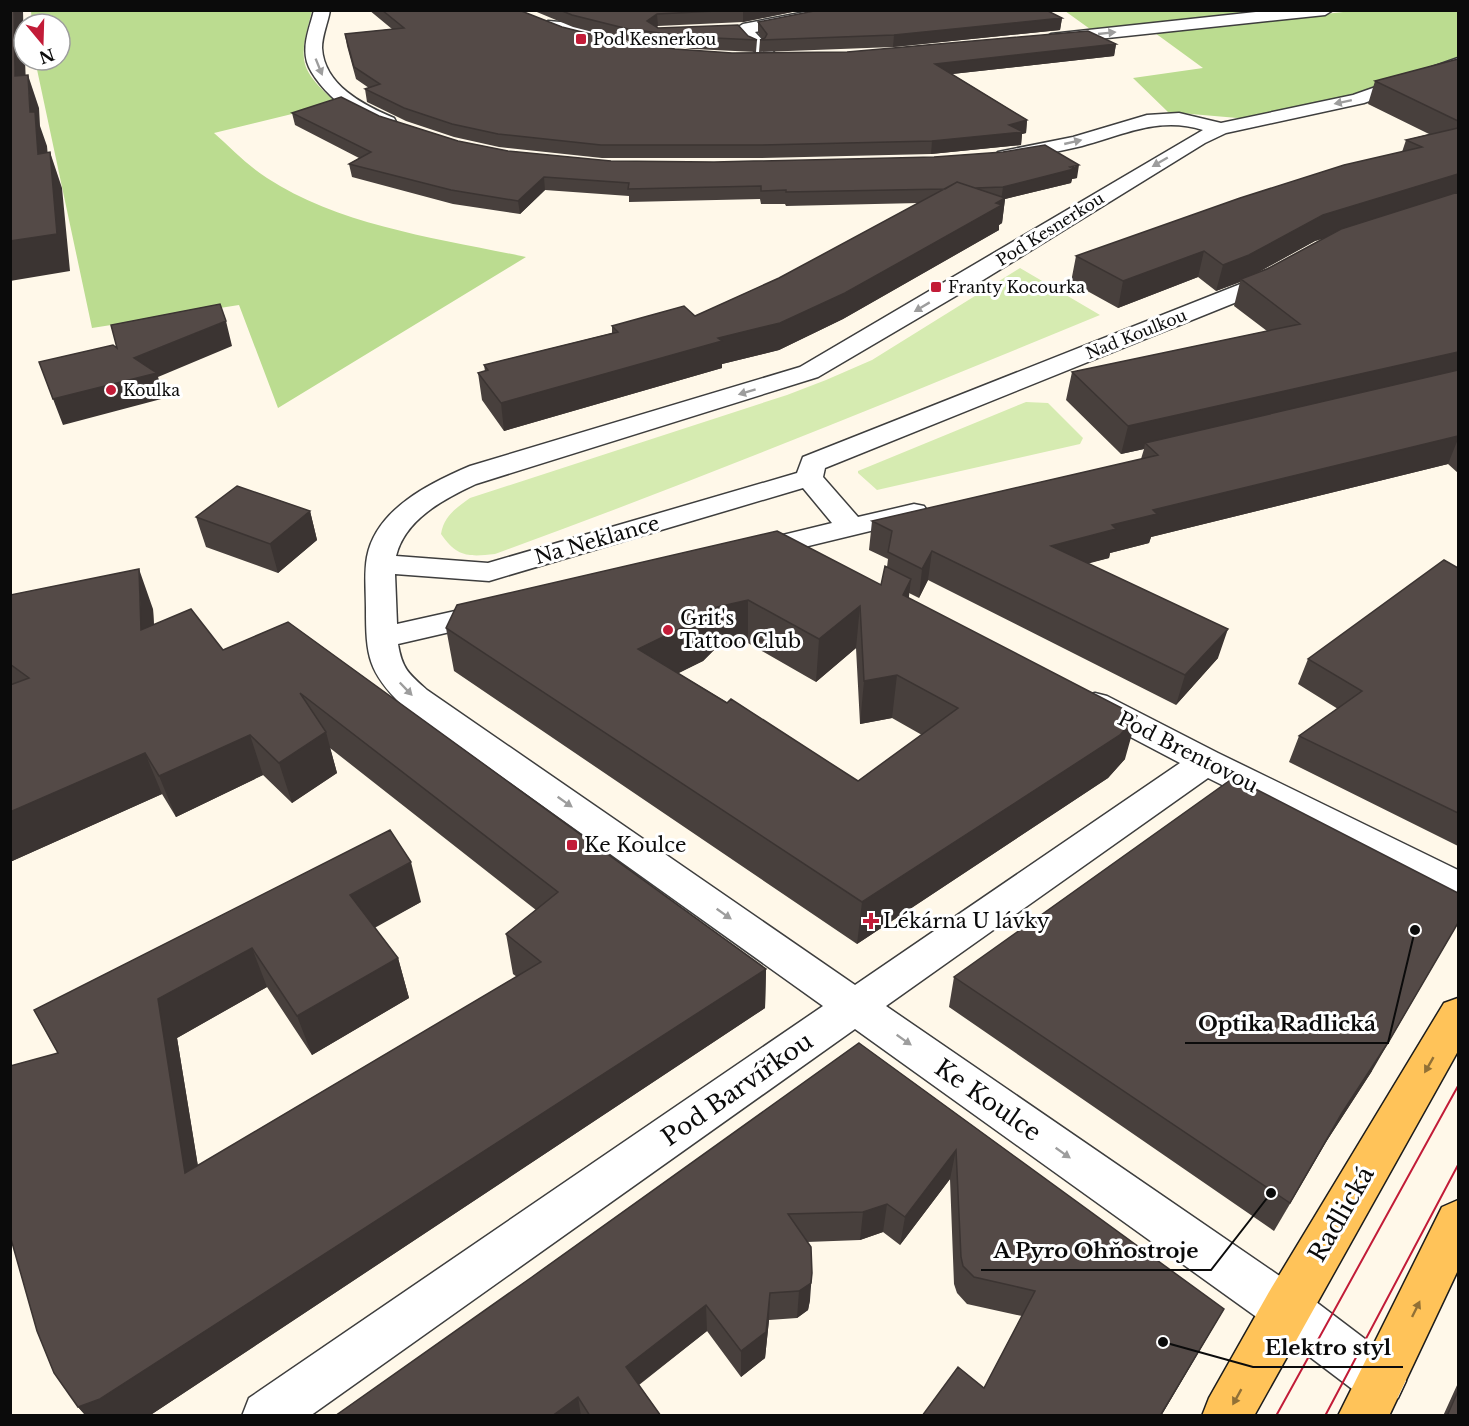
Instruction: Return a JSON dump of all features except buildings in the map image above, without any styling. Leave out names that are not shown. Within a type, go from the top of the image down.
[{"type":"main road","name":"Radlická","points":[[1227,1416],[1286,1309],[1458,1015]]},
{"type":"main road","points":[[1372,1398],[1458,1222]]},
{"type":"street","points":[[322,10],[314,48],[321,73],[326,81],[336,91],[373,117],[404,129]]},
{"type":"street","points":[[726,31],[844,10]]},
{"type":"street","points":[[1029,41],[1325,10]]},
{"type":"street","points":[[530,19],[548,26],[627,46]]},
{"type":"street","points":[[548,26],[640,33]]},
{"type":"street","points":[[743,29],[777,59],[751,58]]},
{"type":"street","name":"Pod Kesnerkou","points":[[381,638],[383,550],[398,525],[429,497],[451,484],[480,471],[809,372],[975,275],[1169,156],[1220,129],[1358,99],[1458,63]]},
{"type":"street","points":[[987,158],[1077,141],[1161,117],[1199,122],[1220,129]]},
{"type":"street","name":"Nad Koulkou","points":[[811,471],[1251,288],[1300,261]]},
{"type":"street","points":[[811,471],[851,527]]},
{"type":"street","name":"Na Neklance","points":[[381,564],[489,572],[811,471]]},
{"type":"street","points":[[722,558],[933,508]]},
{"type":"street","points":[[832,560],[833,548],[851,527]]},
{"type":"street","points":[[381,638],[516,607]]},
{"type":"street","name":"Ke Koulce","points":[[381,638],[392,674],[415,698],[1286,1309],[1372,1398]]},
{"type":"street","name":"Pod Brentovou","points":[[1071,692],[1206,762],[1458,886]]},
{"type":"street","name":"Pod Barvířkou","points":[[267,1416],[1206,762]]},
{"type":"green space","points":[[312,11],[305,41],[305,62],[314,81],[337,103],[214,133],[267,178],[326,208],[392,229],[526,257],[278,408],[239,305],[92,328],[38,72],[72,72],[72,12],[31,12]]},
{"type":"green space","points":[[1065,11],[1279,11],[1090,29]]},
{"type":"green space","points":[[1352,11],[1458,11],[1458,59],[1351,96],[1249,119],[1168,112],[1133,78],[1203,68],[1155,33]]},
{"type":"green space","points":[[1020,268],[1100,315],[723,467],[495,554],[464,554],[452,547],[441,534],[448,517],[470,498],[787,395],[872,360]]},
{"type":"green space","points":[[1026,402],[1048,403],[1083,438],[1080,444],[877,490],[858,473],[858,471]]},
{"type":"tram line","points":[[1276,1416],[1458,1086]]},
{"type":"tram line","points":[[1325,1416],[1458,1165]]},
{"type":"place","name":"Pod Kesnerkou","points":[[581,39]]},
{"type":"place","name":"Franty Kocourka","points":[[936,287]]},
{"type":"place","name":"Koulka","points":[[111,390]]},
{"type":"place","name":"Grit's Tattoo Club","points":[[668,630]]},
{"type":"place","name":"Ke Koulce","points":[[572,845]]},
{"type":"place","name":"Lékárna U lávky","points":[[871,921]]},
{"type":"place","name":"Optika Radlická","points":[[1415,930]]},
{"type":"place","name":"A Pyro Ohňostroje","points":[[1271,1193]]},
{"type":"place","name":"Elektro styl","points":[[1163,1342]]}]
